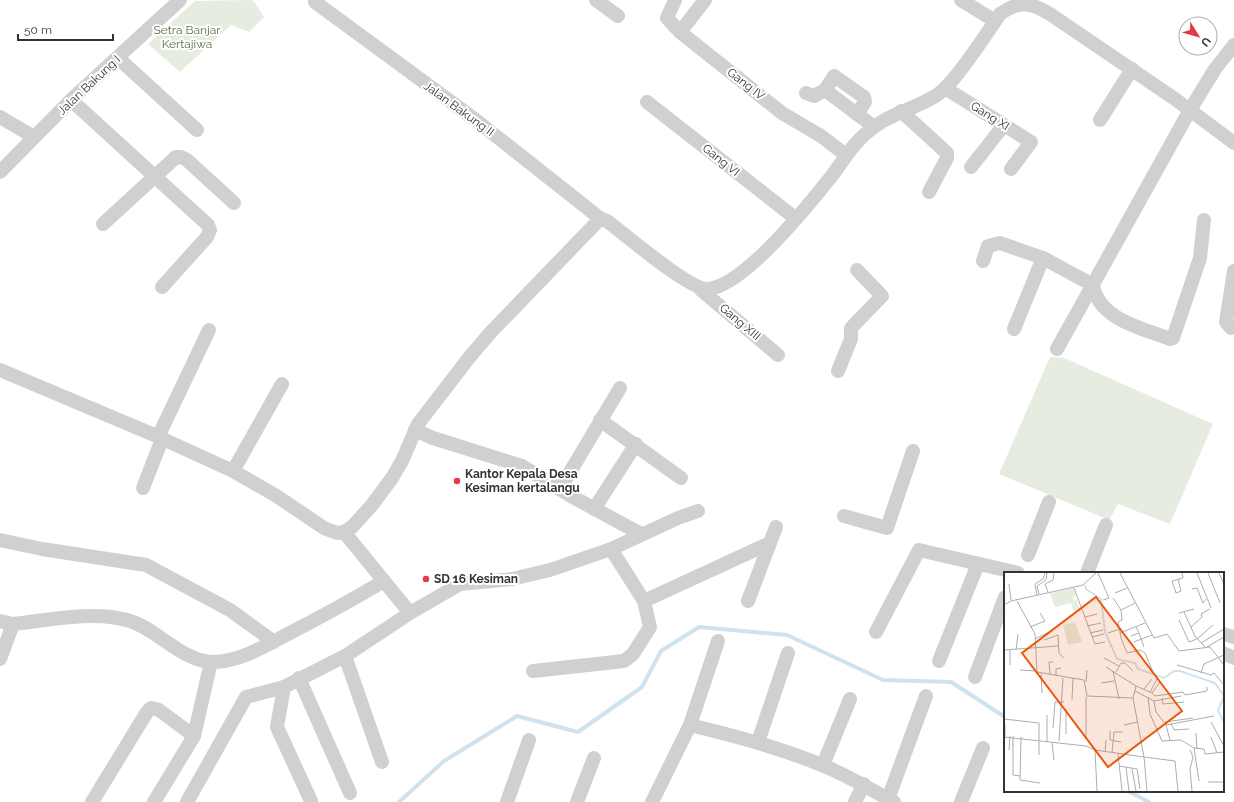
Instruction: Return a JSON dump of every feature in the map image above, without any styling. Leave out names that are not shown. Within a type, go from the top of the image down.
[{"type":"street","name":"Jalan Bakung I","points":[[0,172],[71,100],[180,0]]},
{"type":"street","points":[[596,0],[618,16]]},
{"type":"street","name":"Gang IV","points":[[675,0],[667,18],[680,32],[782,113],[821,136],[846,155]]},
{"type":"street","points":[[680,32],[705,0]]},
{"type":"street","points":[[961,0],[995,21]]},
{"type":"street","name":"Jalan Bakung II","points":[[315,2],[477,122],[601,219],[608,221],[680,278],[702,290]]},
{"type":"street","points":[[702,290],[716,288],[745,270],[795,218],[830,178],[846,155],[872,126],[888,116],[924,102],[945,88],[1010,2],[1033,2],[1132,69],[1234,143]]},
{"type":"street","points":[[1057,349],[1094,285],[1190,110],[1215,69],[1234,45]]},
{"type":"street","points":[[118,58],[197,130]]},
{"type":"street","points":[[1100,120],[1132,69]]},
{"type":"street","name":"Gang XI","points":[[945,88],[1030,141],[1030,147],[1011,168]]},
{"type":"street","points":[[806,93],[814,96],[825,90],[872,126]]},
{"type":"street","points":[[71,100],[208,225],[210,230],[207,237],[162,287]]},
{"type":"street","name":"Gang VI","points":[[647,102],[795,218]]},
{"type":"street","points":[[901,112],[947,153],[947,158],[930,192]]},
{"type":"street","points":[[0,116],[34,137]]},
{"type":"street","points":[[971,167],[1004,125]]},
{"type":"street","points":[[103,224],[156,177],[176,157],[181,157],[187,160],[234,203]]},
{"type":"street","points":[[0,370],[160,438],[233,471],[274,495],[324,528],[337,533],[344,532],[352,527],[372,505],[392,478],[402,461],[415,430],[442,391],[490,333],[601,219]]},
{"type":"street","points":[[1094,285],[1095,294],[1113,316],[1170,339],[1173,338],[1200,258],[1204,220]]},
{"type":"street","points":[[983,261],[988,246],[1000,243],[1043,258],[1094,285]]},
{"type":"street","points":[[1014,329],[1043,258]]},
{"type":"street","points":[[838,371],[851,339],[851,328],[882,296],[857,270]]},
{"type":"street","points":[[1231,328],[1226,322],[1234,271]]},
{"type":"street","name":"Gang XIII","points":[[702,290],[778,355]]},
{"type":"street","points":[[143,488],[160,438],[209,330]]},
{"type":"street","points":[[233,471],[282,384]]},
{"type":"street","points":[[560,489],[620,388]]},
{"type":"street","points":[[600,420],[636,444],[680,478]]},
{"type":"street","points":[[415,430],[433,438],[522,466],[594,509],[641,534]]},
{"type":"street","points":[[594,509],[636,444]]},
{"type":"street","points":[[844,516],[885,528],[888,527],[913,451]]},
{"type":"street","points":[[1028,555],[1049,502]]},
{"type":"street","points":[[187,802],[246,697],[284,687],[299,678],[345,656],[460,584],[512,579],[535,574],[611,549],[641,534],[698,511]]},
{"type":"street","points":[[1087,572],[1106,525]]},
{"type":"street","points":[[748,601],[776,527]]},
{"type":"street","points":[[344,532],[410,614]]},
{"type":"street","points":[[0,540],[42,549],[132,561],[146,565],[230,610],[274,642]]},
{"type":"street","points":[[644,601],[770,543]]},
{"type":"street","points":[[533,671],[588,666],[628,659],[650,629],[644,601],[611,549]]},
{"type":"street","points":[[876,632],[919,550],[1012,572]]},
{"type":"street","points":[[939,661],[978,564]]},
{"type":"street","points":[[0,660],[6,622],[97,616],[120,619],[139,624],[188,655],[211,662],[240,657],[274,642],[331,612],[384,581]]},
{"type":"street","points":[[975,677],[1004,600]]},
{"type":"street","points":[[1224,634],[1234,638]]},
{"type":"street","points":[[652,802],[690,725],[718,641]]},
{"type":"street","points":[[758,742],[788,653]]},
{"type":"street","points":[[1224,653],[1234,658]]},
{"type":"street","points":[[345,656],[382,762]]},
{"type":"street","points":[[154,802],[194,736],[211,662]]},
{"type":"street","points":[[299,678],[350,793]]},
{"type":"street","points":[[284,687],[277,727],[312,800]]},
{"type":"street","points":[[690,725],[758,742],[823,765],[864,784],[891,800],[926,696]]},
{"type":"street","points":[[823,765],[850,699]]},
{"type":"street","points":[[92,802],[147,712],[151,708],[159,710],[194,736]]},
{"type":"street","points":[[507,802],[530,740]]},
{"type":"street","points":[[961,802],[983,748]]},
{"type":"street","points":[[577,802],[594,758]]},
{"type":"street","points":[[855,802],[864,784]]},
{"type":"green space","name":"Setra Banjar Kertajiwa","points":[[253,0],[264,17],[249,32],[231,25],[180,72],[148,44],[195,1]]},
{"type":"green space","points":[[1050,357],[1064,358],[1213,424],[1170,524],[1118,504],[1109,520],[999,474]]},
{"type":"waterway","points":[[399,802],[444,761],[517,716],[578,732],[642,687],[661,651],[699,627],[787,635],[883,680],[951,682],[1004,716]]},
{"type":"waterway","points":[[1130,792],[1149,802]]},
{"type":"place","name":"Kantor Kepala Desa Kesiman kertalangu","points":[[457,481]]},
{"type":"place","name":"SD 16 Kesiman","points":[[426,579]]}]
